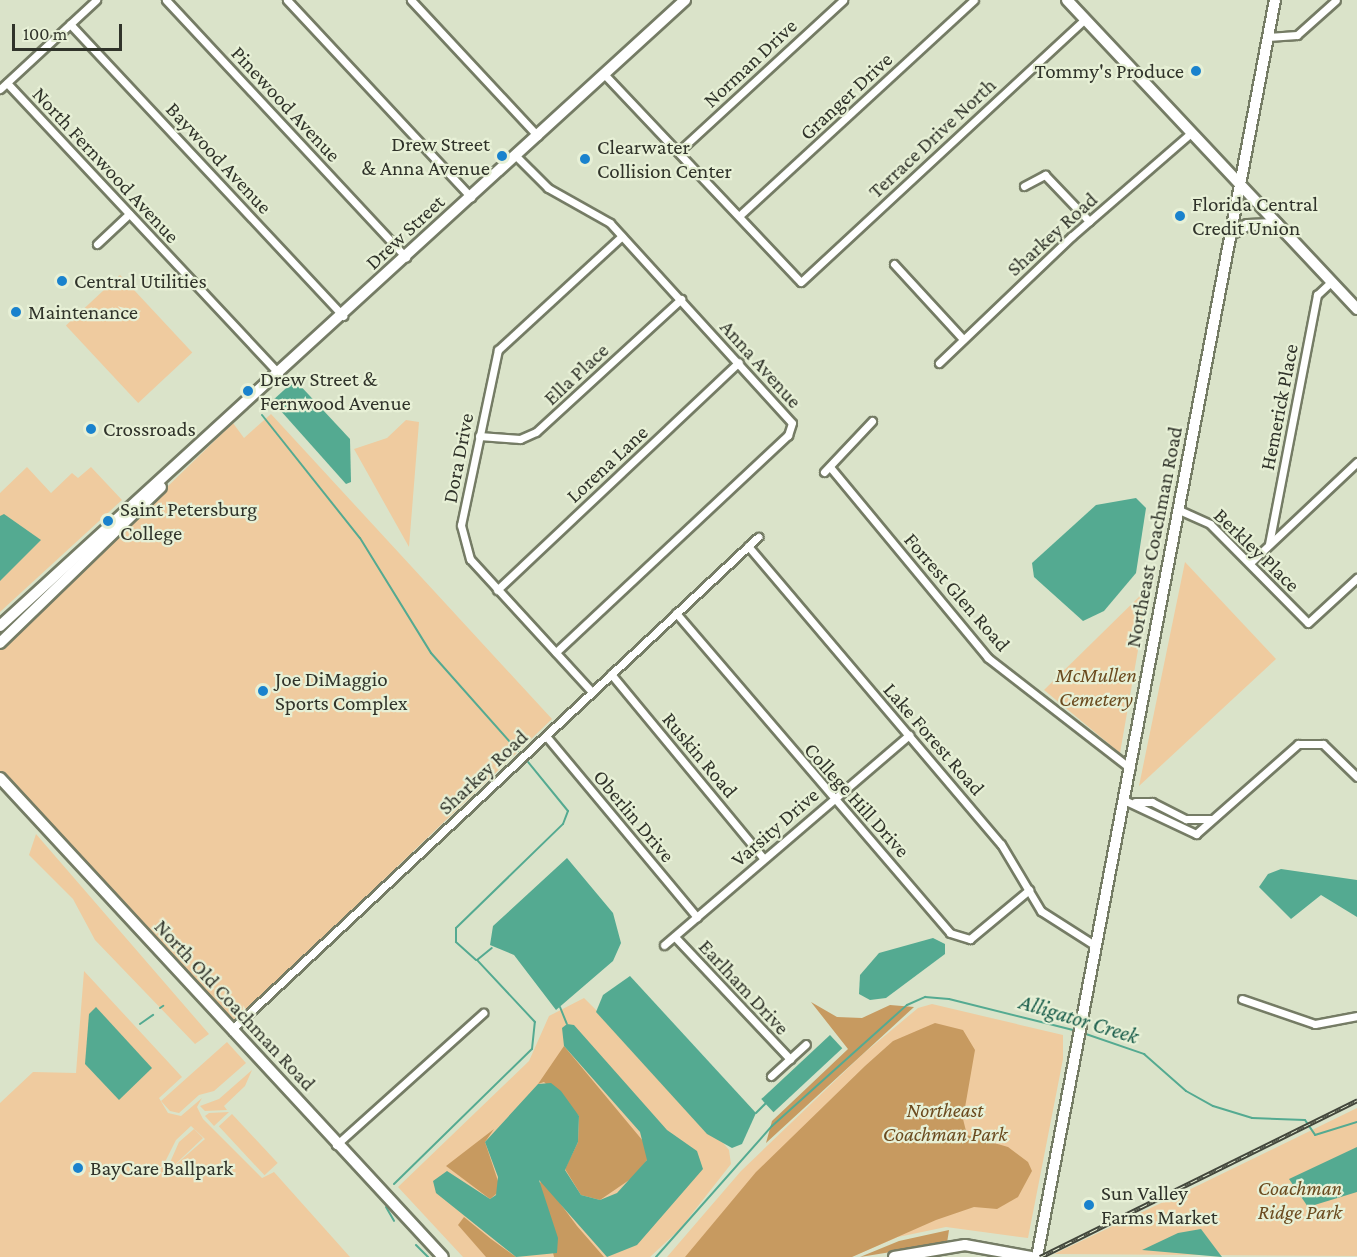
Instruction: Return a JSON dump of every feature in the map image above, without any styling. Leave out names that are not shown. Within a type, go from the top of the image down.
[{"type":"main road","name":"Drew Street","points":[[0,626],[123,511],[178,468],[685,0]]},
{"type":"main road","points":[[1067,0],[1357,309]]},
{"type":"main road","name":"Northeast Coachman Road","points":[[1037,1257],[1096,946],[1129,801],[1130,768],[1275,0]]},
{"type":"main road","points":[[1231,234],[1246,225],[1277,224]]},
{"type":"main road","name":"Drew Street","points":[[0,643],[132,519],[178,468]]},
{"type":"main road","name":"North Old Coachman Road","points":[[0,778],[336,1145],[443,1257]]},
{"type":"main road","points":[[894,1257],[965,1245],[1031,1257]]},
{"type":"street","points":[[0,89],[96,0]]},
{"type":"street","name":"Pinewood Avenue","points":[[166,0],[406,257]]},
{"type":"street","points":[[287,0],[471,197]]},
{"type":"street","points":[[411,0],[538,136]]},
{"type":"street","name":"Norman Drive","points":[[679,151],[843,0]]},
{"type":"street","name":"Granger Drive","points":[[739,216],[974,0]]},
{"type":"street","points":[[1268,37],[1297,35],[1335,0]]},
{"type":"street","name":"Terrace Drive North","points":[[739,216],[801,282],[1085,19]]},
{"type":"street","name":"Baywood Avenue","points":[[70,24],[343,315]]},
{"type":"street","points":[[604,74],[739,216]]},
{"type":"street","name":"North Fernwood Avenue","points":[[7,83],[279,374]]},
{"type":"street","name":"Sharkey Road","points":[[939,363],[1089,220],[1191,133]]},
{"type":"street","name":"Anna Avenue","points":[[516,156],[548,188],[599,214],[622,236],[787,413],[792,423],[788,435],[556,652]]},
{"type":"street","points":[[1024,186],[1045,175],[1089,220]]},
{"type":"street","points":[[97,244],[129,214]]},
{"type":"street","name":"Dora Drive","points":[[592,692],[470,559],[461,538],[479,436],[498,350],[622,236]]},
{"type":"street","points":[[894,264],[963,339]]},
{"type":"street","name":"Hemerick Place","points":[[1269,544],[1317,295],[1331,282]]},
{"type":"street","name":"Ella Place","points":[[479,436],[520,439],[536,432],[681,299]]},
{"type":"street","name":"Lorena Lane","points":[[498,590],[739,362]]},
{"type":"street","name":"Forrest Glen Road","points":[[873,421],[827,470],[988,658],[1130,768]]},
{"type":"street","points":[[1251,562],[1357,462]]},
{"type":"street","name":"Berkley Place","points":[[1179,510],[1210,524],[1251,562],[1308,623],[1357,578]]},
{"type":"street","name":"Sharkey Road","points":[[231,1030],[758,537]]},
{"type":"street","name":"Lake Forest Road","points":[[748,546],[1001,844],[1051,921],[1096,946]]},
{"type":"street","name":"College Hill Drive","points":[[676,613],[831,800],[959,939],[970,939],[1029,890]]},
{"type":"street","name":"Ruskin Road","points":[[611,674],[763,858]]},
{"type":"street","name":"Varsity Drive","points":[[664,945],[909,735]]},
{"type":"street","name":"Oberlin Drive","points":[[546,736],[697,917]]},
{"type":"street","points":[[1129,801],[1182,832],[1197,834],[1211,819],[1298,744],[1323,744],[1357,777]]},
{"type":"street","points":[[1129,801],[1152,802],[1186,819],[1211,819]]},
{"type":"street","points":[[1182,832],[1186,819]]},
{"type":"street","name":"Earlham Drive","points":[[675,937],[790,1059]]},
{"type":"street","points":[[1242,999],[1315,1024],[1357,1016]]},
{"type":"street","points":[[336,1145],[483,1013]]},
{"type":"street","name":"Earlham Drive","points":[[771,1076],[806,1044]]},
{"type":"green space","points":[[120,275],[192,353],[138,403],[66,325]]},
{"type":"green space","name":"Joe DiMaggio Sports Complex","points":[[271,414],[552,719],[231,1025],[0,773],[0,649],[233,423],[244,438]]},
{"type":"green space","points":[[406,420],[419,422],[409,547],[354,449],[387,438]]},
{"type":"green space","points":[[27,467],[51,493],[72,473],[78,478],[91,467],[122,500],[0,612],[0,493]]},
{"type":"green space","points":[[1185,562],[1276,659],[1139,786]]},
{"type":"green space","name":"McMullen Cemetery","points":[[1149,587],[1120,753],[1044,690]]},
{"type":"green space","points":[[36,834],[209,1034],[195,1044],[95,940],[73,899],[29,855]]},
{"type":"green space","points":[[84,971],[182,1077],[159,1098],[168,1113],[181,1116],[202,1098],[197,1107],[203,1119],[262,1178],[274,1172],[350,1257],[0,1257],[0,1103],[33,1072],[76,1073]],"holes":[[[191,1126],[205,1139],[165,1174],[203,1138],[194,1129],[179,1142],[168,1167],[162,1168],[176,1140]]]},
{"type":"green space","points":[[584,998],[693,1106],[729,1150],[731,1164],[680,1229],[650,1257],[463,1257],[398,1187],[529,1061],[549,1016]]},
{"type":"green space","points":[[811,1002],[837,1017],[862,1018],[890,1005],[914,1007],[766,1143],[772,1121],[848,1049]]},
{"type":"green space","name":"Northeast Coachman Park","points":[[932,1004],[1063,1035],[1063,1059],[1028,1238],[946,1227],[898,1237],[851,1257],[667,1257],[741,1171],[863,1054],[918,1008]]},
{"type":"green space","name":"Northeast Coachman Park","points":[[935,1023],[963,1030],[975,1050],[963,1119],[967,1135],[1008,1147],[1028,1162],[1032,1171],[1018,1197],[997,1209],[974,1207],[936,1220],[852,1257],[685,1257],[756,1172],[865,1066],[893,1041]]},
{"type":"green space","points":[[227,1042],[246,1063],[214,1091],[199,1095],[179,1113],[170,1111],[161,1101]]},
{"type":"green space","points":[[564,1046],[648,1147],[647,1160],[635,1176],[600,1200],[581,1195],[565,1169],[578,1142],[579,1116],[544,1082],[538,1084]]},
{"type":"green space","points":[[252,1070],[245,1086],[224,1106],[227,1110],[205,1111],[200,1106],[219,1099]]},
{"type":"green space","name":"Coachman Ridge Park","points":[[1357,1108],[1357,1256],[1054,1254],[1199,1185]]},
{"type":"green space","points":[[229,1112],[214,1126],[205,1116],[209,1113]]},
{"type":"green space","points":[[232,1114],[278,1163],[265,1175],[219,1126]]},
{"type":"green space","points":[[494,1129],[485,1142],[501,1190],[490,1199],[446,1166]]},
{"type":"green space","points":[[542,1179],[577,1226],[604,1257],[554,1257],[538,1187]]},
{"type":"green space","points":[[464,1217],[516,1257],[486,1257],[458,1225]]},
{"type":"green space","points":[[949,1230],[947,1243],[860,1257],[899,1241]]},
{"type":"water","points":[[295,380],[350,439],[351,482],[346,484],[272,401]]},
{"type":"water","points":[[1136,498],[1146,508],[1136,573],[1104,611],[1083,621],[1034,577],[1032,563],[1096,505]]},
{"type":"water","points":[[4,514],[41,540],[0,581],[0,516]]},
{"type":"water","points":[[567,858],[613,913],[621,943],[613,961],[556,1010],[514,955],[490,945],[493,926]]},
{"type":"water","points":[[1281,869],[1357,880],[1357,917],[1321,895],[1291,919],[1259,887],[1268,874]]},
{"type":"water","points":[[933,938],[945,944],[945,954],[886,998],[870,1000],[859,994],[860,975],[879,953]]},
{"type":"water","points":[[630,976],[756,1113],[742,1144],[732,1148],[707,1134],[596,1012],[603,995]]},
{"type":"water","points":[[96,1007],[152,1068],[119,1100],[85,1064],[89,1014]]},
{"type":"water","points":[[567,1024],[574,1025],[667,1130],[697,1151],[703,1169],[637,1245],[607,1257],[539,1180],[558,1238],[557,1253],[516,1257],[436,1193],[433,1181],[447,1171],[490,1199],[496,1195],[498,1177],[485,1142],[538,1084],[551,1083],[561,1091],[579,1116],[578,1142],[565,1170],[581,1195],[600,1200],[617,1193],[647,1160],[640,1132],[564,1046],[562,1028]]},
{"type":"water","points":[[830,1035],[842,1048],[774,1112],[761,1099]]},
{"type":"water","points":[[1357,1147],[1357,1192],[1308,1207],[1289,1179]]},
{"type":"water","points":[[1201,1229],[1222,1257],[1142,1250],[1178,1233]]},
{"type":"waterway","points":[[262,415],[360,538],[431,653],[518,751]]},
{"type":"waterway","points":[[476,960],[456,942],[456,928],[563,824],[568,811],[528,762]]},
{"type":"waterway","points":[[394,1184],[532,1049],[535,1022],[477,960],[492,948]]},
{"type":"waterway","name":"Alligator Creek","points":[[656,1257],[772,1126],[907,1005],[925,997],[949,999],[1077,1031]]},
{"type":"waterway","points":[[560,1007],[567,1024]]},
{"type":"waterway","points":[[140,1024],[153,1015]]},
{"type":"waterway","name":"Alligator Creek","points":[[1083,1033],[1144,1054],[1186,1091],[1213,1106],[1252,1118],[1305,1120],[1315,1135],[1357,1122]]},
{"type":"waterway","points":[[756,1113],[767,1102]]},
{"type":"waterway","points":[[386,1207],[394,1221]]},
{"type":"waterway","points":[[416,1245],[428,1257]]},
{"type":"railway","points":[[1040,1257],[1357,1100]]},
{"type":"place","name":"Tommy's Produce","points":[[1196,71]]},
{"type":"place","name":"Drew Street & Anna Avenue","points":[[502,156]]},
{"type":"place","name":"Clearwater Collision Center","points":[[585,159]]},
{"type":"place","name":"Florida Central Credit Union","points":[[1180,216]]},
{"type":"place","name":"Central Utilities","points":[[62,281]]},
{"type":"place","name":"Maintenance","points":[[16,312]]},
{"type":"place","name":"Drew Street & Fernwood Avenue","points":[[248,391]]},
{"type":"place","name":"Crossroads","points":[[91,429]]},
{"type":"place","name":"Saint Petersburg College","points":[[108,521]]},
{"type":"place","name":"Joe DiMaggio Sports Complex","points":[[263,691]]},
{"type":"place","name":"BayCare Ballpark","points":[[78,1168]]},
{"type":"place","name":"Sun Valley Farms Market","points":[[1089,1205]]}]
